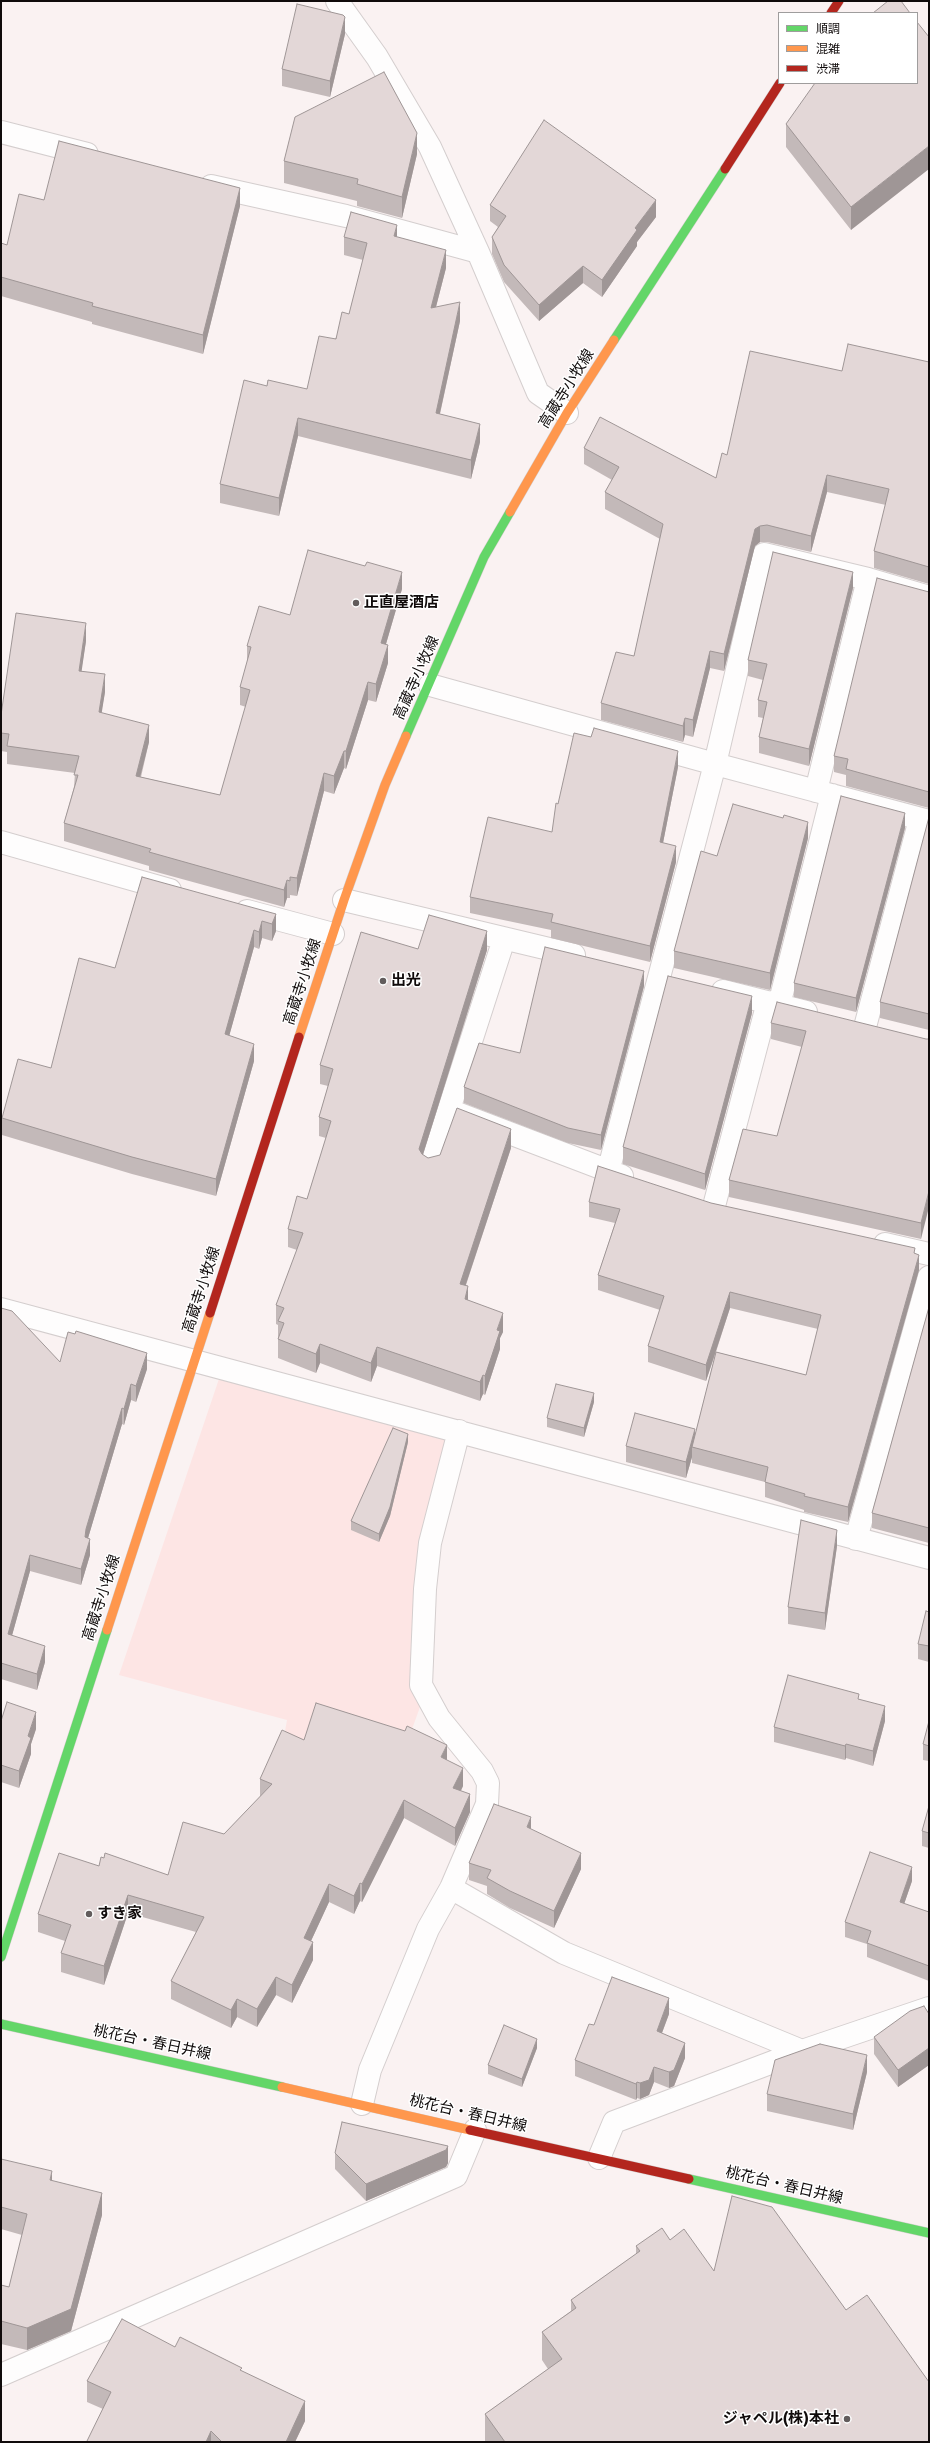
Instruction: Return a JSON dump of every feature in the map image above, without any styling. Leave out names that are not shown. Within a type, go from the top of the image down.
[{"type":"main road","points":[[831,12],[839,1]]},
{"type":"main road","name":"高蔵寺小牧線","points":[[1,1957],[344,900],[385,785],[484,557],[567,413],[779,84]]},
{"type":"main road","name":"桃花台・春日井線","points":[[1,2024],[362,2104],[929,2233]]},
{"type":"street","points":[[337,1],[377,57],[430,147],[478,252],[538,393],[567,413]]},
{"type":"street","points":[[1,132],[107,159]]},
{"type":"street","points":[[190,180],[346,216],[478,252]]},
{"type":"street","points":[[608,1172],[715,764],[764,554],[868,579],[929,597]]},
{"type":"street","points":[[714,1206],[774,1004],[824,793],[868,579]]},
{"type":"street","points":[[430,684],[715,764],[926,819],[865,1027]]},
{"type":"street","points":[[1,842],[187,895]]},
{"type":"street","points":[[344,900],[597,961]]},
{"type":"street","points":[[225,906],[333,934]]},
{"type":"street","points":[[431,1165],[504,939]]},
{"type":"street","points":[[636,970],[681,981]]},
{"type":"street","points":[[703,986],[886,1032]]},
{"type":"street","points":[[449,1110],[608,1172],[638,1181]]},
{"type":"street","points":[[691,1198],[714,1206],[737,1211]]},
{"type":"street","points":[[868,1240],[929,1254]]},
{"type":"street","points":[[856,1539],[929,1276]]},
{"type":"street","points":[[1,1309],[194,1359],[929,1558]]},
{"type":"street","points":[[362,2104],[370,2070],[428,1929],[450,1888],[487,1804],[488,1783],[482,1770],[439,1718],[421,1684],[430,1543],[459,1431]]},
{"type":"street","points":[[450,1888],[564,1953],[802,2051]]},
{"type":"street","points":[[599,2158],[614,2122],[802,2051],[929,2008]]},
{"type":"street","points":[[1,2375],[456,2176],[475,2130]]},
{"type":"shaded area","points":[[223,1367],[459,1431],[430,1543],[425,1693],[402,1757],[304,1757],[282,1748],[287,1720],[119,1675]]},
{"type":"building","points":[[888,1],[901,1],[909,12],[874,12]]},
{"type":"building","points":[[297,4],[343,15],[345,17],[330,81],[282,69]]},
{"type":"building","points":[[918,23],[929,37],[929,146],[851,207],[786,124],[814,84],[918,84]]},
{"type":"building","points":[[384,72],[417,133],[402,197],[357,184],[358,179],[284,161],[295,117]]},
{"type":"building","points":[[544,120],[656,200],[635,228],[637,230],[602,280],[583,266],[539,305],[504,265],[492,237],[506,216],[490,205]]},
{"type":"building","points":[[59,141],[240,188],[203,335],[92,306],[93,303],[1,277],[1,243],[7,245],[19,194],[44,200]]},
{"type":"building","points":[[351,212],[397,225],[394,236],[446,250],[431,308],[460,302],[436,413],[480,424],[471,460],[298,418],[279,498],[220,484],[244,380],[267,386],[268,380],[307,389],[319,336],[336,339],[342,312],[349,314],[367,243],[344,237]]},
{"type":"building","points":[[848,344],[929,362],[929,567],[874,551],[889,489],[827,475],[811,536],[767,525],[760,526],[755,529],[724,654],[710,651],[693,720],[685,718],[683,726],[601,703],[616,652],[634,656],[663,524],[605,492],[619,467],[584,448],[600,417],[716,478],[722,453],[727,455],[750,351],[842,371]]},
{"type":"building","points":[[308,550],[365,566],[367,562],[402,572],[381,643],[388,645],[376,684],[368,682],[346,751],[344,751],[334,776],[324,773],[297,878],[290,877],[290,881],[287,880],[284,890],[149,852],[151,849],[64,823],[78,775],[74,775],[79,756],[7,746],[9,734],[1,733],[1,715],[16,613],[86,623],[79,671],[105,674],[99,712],[149,725],[136,776],[220,795],[250,690],[240,687],[251,647],[247,646],[259,606],[290,615]]},
{"type":"building","points":[[773,552],[853,572],[809,749],[759,737],[767,702],[758,700],[767,664],[748,660]]},
{"type":"building","points":[[877,578],[929,592],[929,792],[846,769],[848,759],[834,756]]},
{"type":"building","points":[[594,728],[678,751],[660,842],[676,846],[650,946],[551,922],[553,914],[470,897],[488,817],[552,832],[556,803],[558,804],[574,733],[591,737]]},
{"type":"building","points":[[841,796],[905,813],[856,998],[794,983]]},
{"type":"building","points":[[733,804],[783,818],[784,815],[808,822],[770,973],[674,951],[701,851],[717,856]]},
{"type":"building","points":[[929,817],[929,1014],[880,1002]]},
{"type":"building","points":[[142,877],[276,914],[272,924],[262,921],[259,932],[254,930],[225,1034],[254,1044],[216,1179],[132,1157],[2,1118],[18,1059],[51,1068],[79,958],[115,968]]},
{"type":"building","points":[[429,915],[487,931],[419,1149],[422,1154],[428,1158],[440,1155],[457,1108],[511,1129],[460,1284],[468,1286],[465,1299],[503,1313],[497,1330],[500,1331],[485,1376],[483,1375],[480,1382],[377,1347],[371,1363],[320,1344],[316,1354],[278,1339],[284,1323],[278,1321],[284,1308],[276,1305],[303,1233],[288,1229],[297,1196],[307,1199],[331,1121],[319,1117],[333,1069],[320,1065],[361,932],[418,949]]},
{"type":"building","points":[[545,947],[644,971],[601,1135],[568,1128],[464,1087],[479,1043],[520,1053]]},
{"type":"building","points":[[668,976],[752,996],[705,1174],[623,1147]]},
{"type":"building","points":[[777,1002],[929,1039],[929,1191],[921,1223],[729,1180],[743,1129],[777,1136],[806,1031],[771,1023]]},
{"type":"building","points":[[598,1166],[711,1203],[915,1248],[914,1253],[919,1255],[848,1507],[804,1496],[805,1494],[765,1482],[768,1467],[692,1447],[716,1352],[806,1375],[821,1315],[730,1292],[706,1365],[648,1346],[664,1296],[598,1275],[620,1209],[589,1202]]},
{"type":"building","points":[[929,1307],[929,1528],[872,1513]]},
{"type":"building","points":[[1,1308],[12,1311],[60,1362],[68,1332],[75,1334],[76,1331],[147,1353],[136,1386],[131,1384],[124,1409],[122,1408],[86,1529],[85,1537],[90,1539],[81,1569],[30,1555],[8,1634],[45,1646],[37,1674],[1,1663]]},
{"type":"building","points":[[556,1384],[594,1393],[584,1428],[547,1418]]},
{"type":"building","points":[[635,1413],[695,1429],[686,1462],[626,1446]]},
{"type":"building","points":[[393,1428],[408,1434],[390,1507],[379,1534],[351,1521]]},
{"type":"building","points":[[801,1520],[837,1530],[825,1613],[788,1607]]},
{"type":"building","points":[[926,1611],[929,1612],[929,1646],[918,1644]]},
{"type":"building","points":[[788,1675],[859,1694],[858,1699],[885,1706],[873,1751],[846,1744],[845,1746],[774,1727]]},
{"type":"building","points":[[7,1702],[36,1712],[28,1736],[31,1738],[19,1771],[1,1765],[1,1721]]},
{"type":"building","points":[[316,1703],[405,1731],[407,1726],[447,1745],[441,1757],[463,1768],[453,1788],[470,1794],[455,1828],[404,1800],[362,1884],[360,1883],[354,1896],[329,1884],[304,1938],[313,1942],[292,1985],[276,1977],[257,2009],[237,1999],[231,2010],[171,1981],[204,1917],[128,1895],[104,1966],[61,1953],[71,1925],[38,1914],[59,1853],[99,1866],[101,1857],[104,1858],[105,1853],[168,1875],[183,1822],[224,1834],[272,1784],[260,1779],[282,1730],[304,1740]]},
{"type":"building","points":[[929,1721],[929,1746],[923,1744]]},
{"type":"building","points":[[494,1804],[531,1817],[527,1827],[581,1853],[554,1911],[510,1891],[487,1878],[491,1870],[469,1863]]},
{"type":"building","points":[[929,1806],[929,1833],[922,1831]]},
{"type":"building","points":[[870,1852],[912,1867],[900,1902],[929,1912],[929,1966],[867,1943],[871,1931],[845,1922]]},
{"type":"building","points":[[612,1977],[669,1998],[657,2031],[685,2043],[674,2070],[669,2072],[654,2067],[649,2080],[640,2083],[637,2082],[636,2084],[575,2060],[589,2024],[594,2025]]},
{"type":"building","points":[[924,2006],[929,2014],[929,2048],[898,2070],[874,2037],[910,2011]]},
{"type":"building","points":[[504,2025],[537,2039],[522,2079],[488,2065]]},
{"type":"building","points":[[820,2044],[867,2055],[853,2114],[767,2094],[775,2060]]},
{"type":"building","points":[[342,2122],[448,2146],[446,2150],[366,2184],[335,2153]]},
{"type":"building","points":[[1,2159],[52,2171],[50,2180],[102,2193],[71,2309],[27,2328],[1,2321],[1,2285],[9,2287],[27,2214],[1,2207]]},
{"type":"building","points":[[732,2196],[772,2207],[846,2310],[867,2295],[929,2382],[929,2442],[505,2442],[485,2414],[562,2359],[542,2332],[576,2308],[571,2300],[640,2251],[636,2246],[662,2228],[670,2240],[684,2229],[714,2271]]},
{"type":"building","points":[[122,2319],[175,2347],[180,2337],[242,2368],[240,2370],[305,2401],[286,2442],[222,2442],[211,2431],[206,2442],[87,2441],[111,2392],[87,2381]]},
{"type":"traffic: fast","points":[[614,340],[725,169]]},
{"type":"traffic: fast","points":[[406,736],[484,557],[510,512]]},
{"type":"traffic: fast","points":[[1,1957],[107,1630]]},
{"type":"traffic: fast","points":[[1,2024],[282,2087]]},
{"type":"traffic: fast","points":[[689,2179],[929,2233]]},
{"type":"traffic: slow","points":[[510,512],[567,413],[614,340]]},
{"type":"traffic: slow","points":[[299,1037],[344,900],[385,785],[406,736]]},
{"type":"traffic: slow","points":[[107,1630],[210,1313]]},
{"type":"traffic: slow","points":[[282,2087],[470,2130]]},
{"type":"traffic: jam","points":[[832,12],[839,1]]},
{"type":"traffic: jam","points":[[725,169],[779,84]]},
{"type":"traffic: jam","points":[[210,1313],[299,1037]]},
{"type":"traffic: jam","points":[[470,2130],[689,2179]]},
{"type":"place","name":"正直屋酒店","points":[[356,603]]},
{"type":"place","name":"出光","points":[[383,981]]},
{"type":"place","name":"すき家","points":[[89,1914]]},
{"type":"place","name":"ジャペル(株)本社","points":[[847,2419]]}]
